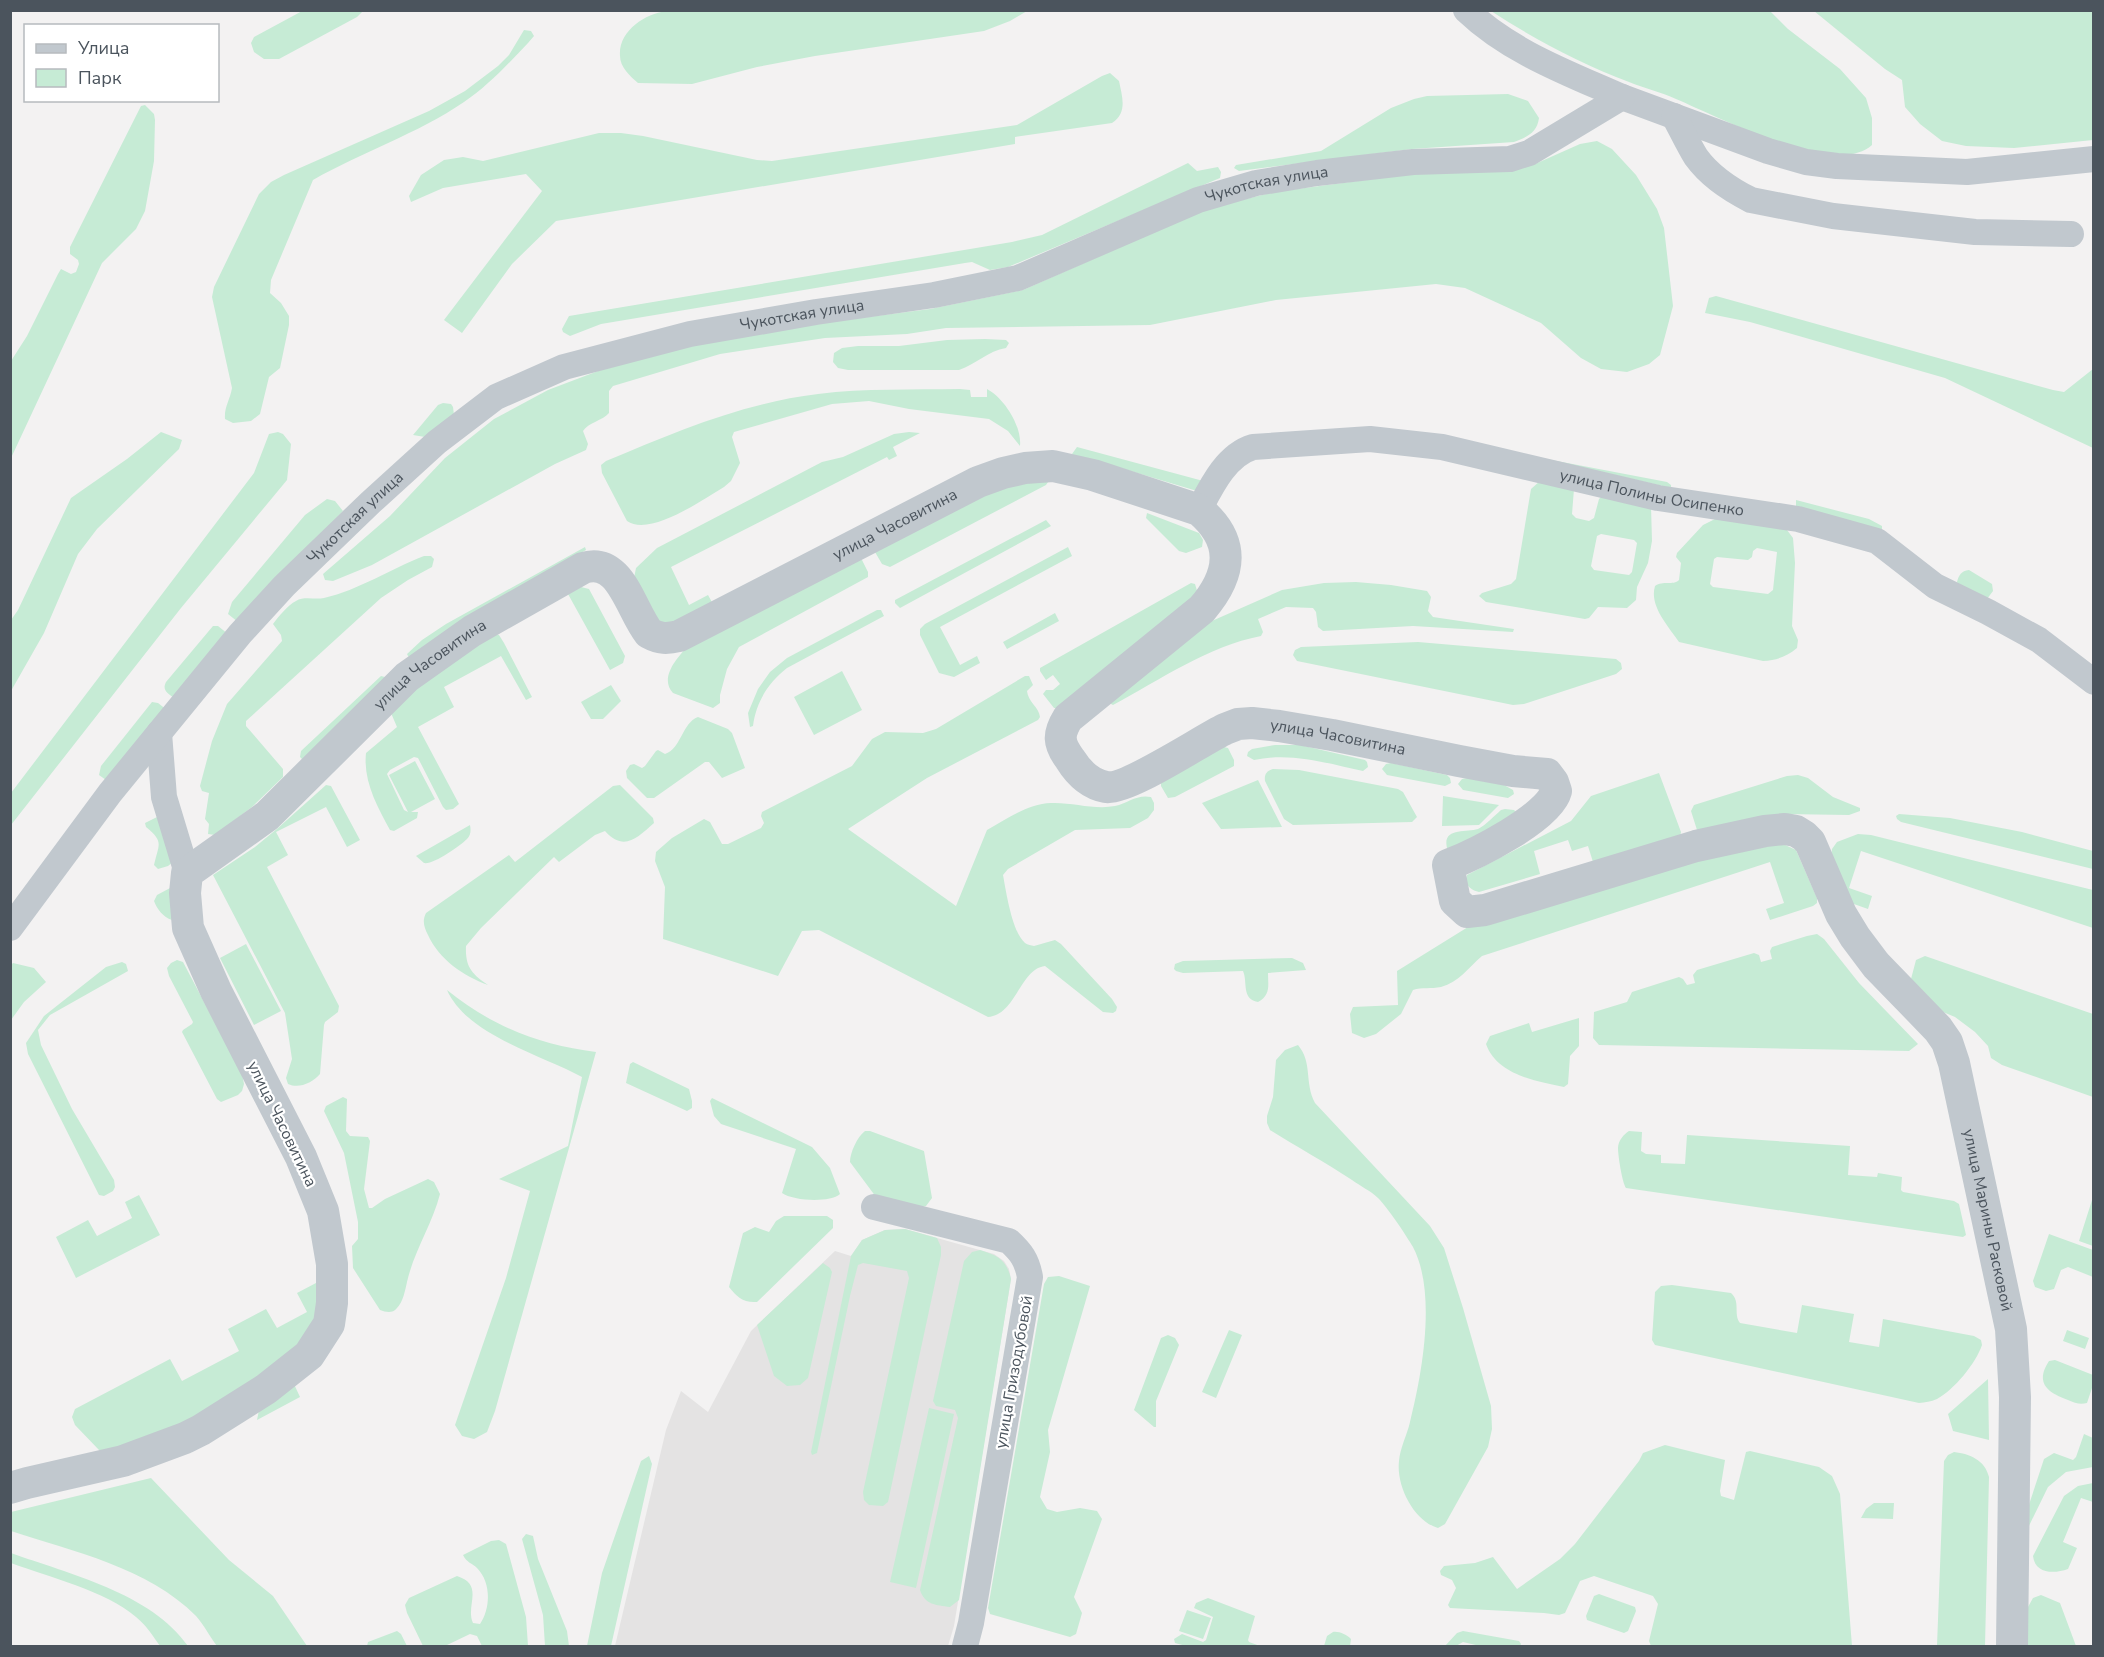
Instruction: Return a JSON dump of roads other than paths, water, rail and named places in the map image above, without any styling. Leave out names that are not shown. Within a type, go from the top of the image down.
[{"type":"street","points":[[1466,10],[1477,21],[1508,43],[1534,57],[1674,116],[1768,151],[1806,162],[1837,166],[1967,172],[2094,159]]},
{"type":"street","name":"Чукотская улица","points":[[10,928],[110,793],[240,634],[284,586],[371,502],[437,442],[487,402],[564,367],[690,334],[816,312],[934,295],[1018,278],[1198,200],[1256,183],[1317,173],[1413,162],[1510,159],[1529,153],[1623,96]]},
{"type":"street","points":[[1674,116],[1696,156],[1705,167],[1742,195],[1763,203],[1833,216],[1974,232],[2071,234]]},
{"type":"street","name":"улица Полины Осипенко","points":[[1199,510],[1211,487],[1232,459],[1239,452],[1253,447],[1370,439],[1442,447],[1658,498],[1798,519],[1877,541],[1935,586],[2038,640],[2094,682]]},
{"type":"street","name":"улица Часовитина","points":[[10,1488],[123,1461],[201,1430],[275,1383],[309,1356],[328,1324],[332,1303],[332,1264],[323,1211],[301,1157],[216,991],[188,928],[185,893],[187,873],[267,816],[407,677],[472,631],[582,568],[603,566],[615,574],[649,633],[658,638],[668,638],[685,632],[978,482],[1003,473],[1037,466],[1053,466],[1093,475],[1199,510],[1221,533],[1225,547],[1223,575],[1215,594],[1202,609],[1068,718],[1061,729],[1061,740],[1065,752],[1076,768],[1094,783],[1107,787],[1128,783],[1225,729],[1238,724],[1252,723],[1332,735],[1513,771],[1547,774],[1556,787],[1555,796],[1551,802],[1501,840],[1448,865],[1455,901],[1467,912],[1485,910],[1695,846],[1765,831],[1785,829],[1796,831],[1810,842]]},
{"type":"street","points":[[159,733],[164,797],[187,873]]},
{"type":"street","name":"улица Марины Расковой","points":[[1810,842],[1841,914],[1855,937],[1876,964],[1938,1029],[1947,1042],[1954,1063],[2011,1329],[2015,1397],[2012,1647]]},
{"type":"street","name":"улица Гризодубовой","points":[[874,1207],[1009,1241],[1027,1262],[1030,1277],[965,1647]]}]
